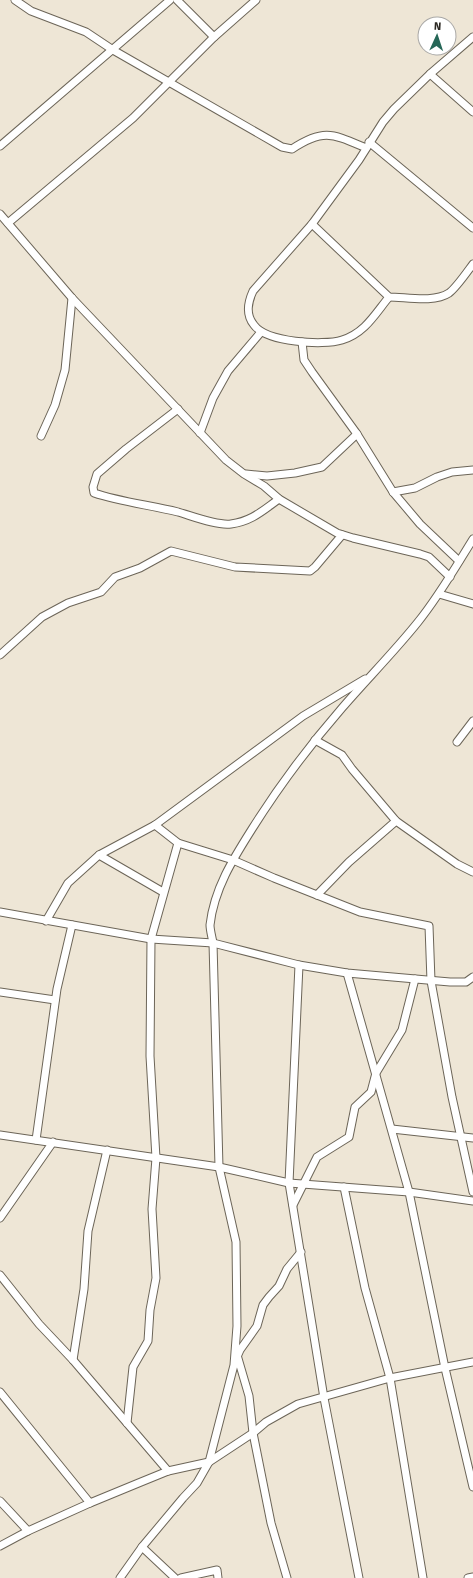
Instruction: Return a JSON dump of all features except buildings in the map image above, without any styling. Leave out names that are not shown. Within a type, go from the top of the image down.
[{"type":"street","points":[[15,0],[31,11],[86,32],[112,50],[282,147],[292,149],[303,142],[318,136],[330,134],[367,145],[473,228]]},
{"type":"street","points":[[0,146],[170,0]]},
{"type":"street","points":[[178,0],[214,37]]},
{"type":"street","points":[[8,223],[133,118],[214,37],[256,0]]},
{"type":"street","points":[[389,297],[363,330],[342,340],[302,342],[286,340],[261,332],[253,325],[247,303],[253,291],[312,224],[394,109],[430,74],[473,37]]},
{"type":"street","points":[[430,74],[473,112]]},
{"type":"street","points":[[0,214],[72,298],[226,460],[244,474],[264,486],[279,499],[321,525],[342,535],[429,557],[450,577]]},
{"type":"street","points":[[312,224],[389,297],[430,299],[439,297],[449,293],[473,264]]},
{"type":"street","points":[[41,436],[55,405],[65,370],[72,298]]},
{"type":"street","points":[[200,433],[213,398],[228,372],[261,332]]},
{"type":"street","points":[[302,342],[304,360],[357,434],[393,492],[420,524],[460,561]]},
{"type":"street","points":[[178,409],[126,449],[97,474],[93,487],[94,493],[109,498],[137,503],[208,521],[229,524],[250,520],[279,499]]},
{"type":"street","points":[[244,474],[267,476],[295,473],[322,467],[357,434]]},
{"type":"street","points":[[393,492],[415,488],[452,472],[473,470]]},
{"type":"street","points":[[0,655],[42,617],[68,603],[101,592],[115,577],[140,568],[171,551],[235,567],[310,571],[342,535]]},
{"type":"street","points":[[234,1365],[237,1326],[236,1242],[219,1167],[213,943],[210,926],[219,887],[277,789],[315,740],[418,622],[440,594],[473,539]]},
{"type":"street","points":[[440,594],[473,604]]},
{"type":"street","points":[[46,921],[68,883],[99,855],[155,825],[303,716],[372,674]]},
{"type":"street","points":[[457,742],[473,721]]},
{"type":"street","points":[[315,740],[342,755],[396,821],[457,864],[473,872]]},
{"type":"street","points":[[317,895],[349,862],[396,821]]},
{"type":"street","points":[[155,825],[178,843],[234,860],[274,878],[360,912],[429,926],[431,981],[452,1097],[473,1192]]},
{"type":"street","points":[[127,1423],[133,1367],[148,1341],[150,1310],[156,1278],[152,1209],[156,1158],[150,1056],[151,939],[178,843]]},
{"type":"street","points":[[99,855],[163,892]]},
{"type":"street","points":[[0,912],[151,939],[213,943],[299,965],[347,973],[431,981],[466,982],[473,978]]},
{"type":"street","points":[[36,1140],[55,1000],[68,936],[72,925]]},
{"type":"street","points":[[299,965],[289,1183],[324,1398],[359,1578]]},
{"type":"street","points":[[347,973],[409,1192],[445,1368],[473,1487]]},
{"type":"street","points":[[293,1206],[317,1157],[349,1137],[355,1107],[371,1092],[376,1073],[402,1030],[415,979]]},
{"type":"street","points":[[0,992],[55,1000]]},
{"type":"street","points":[[392,1129],[473,1138]]},
{"type":"street","points":[[0,1136],[53,1142],[219,1167],[289,1183],[409,1192],[473,1201]]},
{"type":"street","points":[[0,1218],[53,1142]]},
{"type":"street","points":[[72,1360],[84,1289],[88,1231],[107,1150]]},
{"type":"street","points":[[344,1187],[365,1288],[390,1378],[423,1578]]},
{"type":"street","points":[[120,1578],[142,1548],[183,1498],[197,1484],[209,1462],[237,1355],[257,1326],[263,1305],[280,1286],[287,1269],[301,1252]]},
{"type":"street","points":[[0,1275],[38,1324],[72,1360],[168,1471]]},
{"type":"street","points":[[237,1355],[249,1396],[253,1433],[271,1523],[287,1578]]},
{"type":"street","points":[[0,1546],[28,1531],[90,1503],[168,1471],[209,1462],[253,1433],[266,1422],[298,1404],[324,1398],[390,1378],[473,1362]]},
{"type":"street","points":[[0,1392],[90,1503]]},
{"type":"street","points":[[0,1501],[28,1531]]},
{"type":"street","points":[[142,1548],[175,1578]]},
{"type":"street","points":[[181,1578],[217,1570],[218,1578]]},
{"type":"street","points":[[468,1578],[473,1577]]}]
